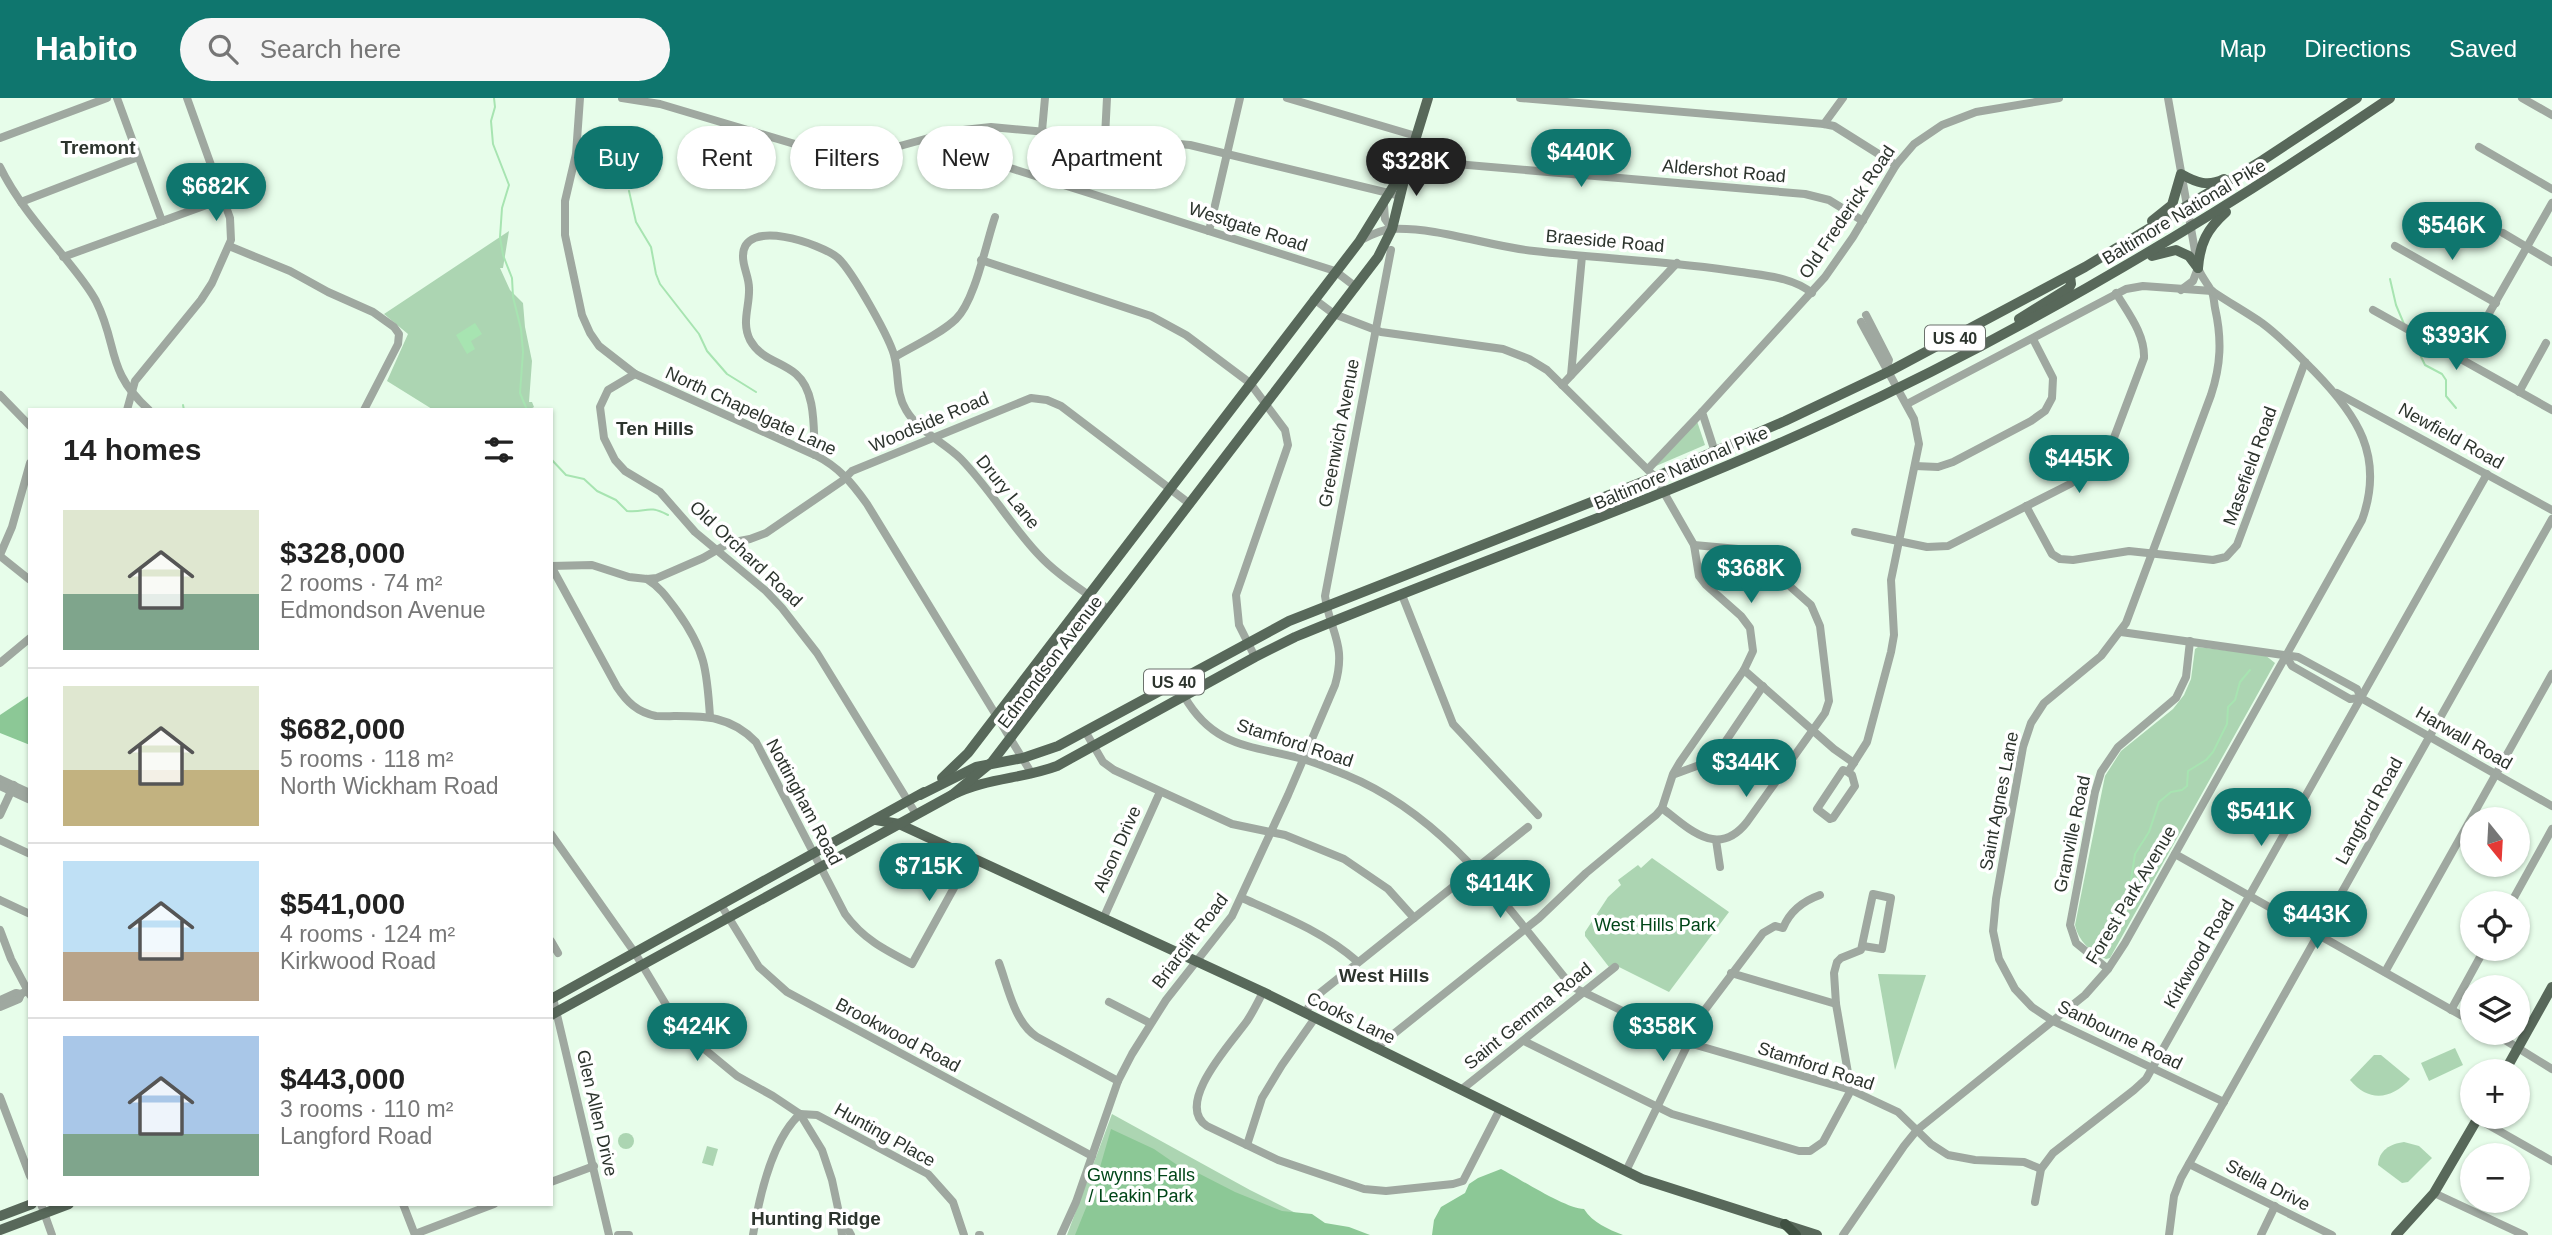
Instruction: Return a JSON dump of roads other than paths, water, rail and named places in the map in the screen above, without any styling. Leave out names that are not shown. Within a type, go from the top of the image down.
[{"type":"highway","points":[[1785,1224],[1796,1235]]},
{"type":"main road","name":"Edmondson Avenue","points":[[554,1014],[952,794],[992,762],[1384,247],[1392,229],[1396,194],[1428,98]]},
{"type":"main road","name":"Baltimore National Pike","points":[[920,795],[963,772],[992,762],[1023,758],[1050,750],[1247,641],[1326,605],[1652,473],[1715,452],[1888,369],[2070,276],[2187,208],[2357,98]]},
{"type":"main road","name":"Baltimore National Pike","points":[[952,794],[976,784],[1032,774],[1058,766],[1255,657],[1332,622],[1750,457],[1954,361],[2191,228],[2390,98]]},
{"type":"main road","points":[[2085,267],[2166,211],[2175,199],[2181,174],[2199,183],[2208,184],[2253,166]]},
{"type":"main road","points":[[2199,268],[2199,251],[2211,226],[2263,183]]},
{"type":"main road","name":"Edmondson Avenue","points":[[553,998],[908,802],[951,771],[1089,595],[1359,242],[1384,205],[1396,194]]},
{"type":"main road","points":[[2127,265],[2176,250],[2186,254],[2199,268]]},
{"type":"main road","points":[[1954,361],[2064,291],[2071,284],[2070,276]]},
{"type":"main road","name":"Cooks Lane","points":[[875,820],[899,824],[1198,961],[1626,1171],[1668,1189],[1817,1235]]},
{"type":"main road","points":[[2512,1059],[2552,987]]},
{"type":"main road","points":[[2396,1235],[2434,1193],[2472,1129]]},
{"type":"main road","points":[[0,1216],[28,1206]]},
{"type":"main road","points":[[0,1230],[42,1209]]},
{"type":"street","points":[[0,138],[107,98]]},
{"type":"street","points":[[117,98],[162,221]]},
{"type":"street","points":[[128,408],[135,381],[201,300],[229,246],[232,226],[187,98]]},
{"type":"street","name":"North Chapelgate Lane","points":[[580,98],[576,154],[565,201],[567,253],[582,315],[590,333],[599,346],[635,374],[815,455],[847,477],[867,505],[1032,774]]},
{"type":"street","points":[[622,98],[660,104],[806,149],[842,155],[887,151],[973,128],[1027,130]]},
{"type":"street","points":[[1042,126],[1045,98]]},
{"type":"street","points":[[1106,126],[1107,98]]},
{"type":"street","points":[[1209,231],[1240,98]]},
{"type":"street","points":[[1287,98],[1416,136]]},
{"type":"street","points":[[1520,98],[1824,124],[1834,126],[1896,165]]},
{"type":"street","points":[[1824,124],[1843,98]]},
{"type":"street","name":"Old Frederick Road","points":[[1652,473],[1702,412],[1838,261],[1896,165],[1922,138],[1951,121],[1976,112],[2022,102],[2059,98]]},
{"type":"street","name":"Saint Agnes Lane","points":[[1995,945],[1993,916],[2027,734],[2044,703],[2101,656],[2121,632],[2153,554],[2220,364],[2221,335],[2212,291],[2202,280],[2199,268],[2168,98]]},
{"type":"street","points":[[2522,98],[2552,115]]},
{"type":"street","points":[[1186,145],[1396,194]]},
{"type":"street","points":[[2479,147],[2552,189]]},
{"type":"street","points":[[21,202],[138,157]]},
{"type":"street","name":"Aldershot Road","points":[[1409,160],[1805,194],[1829,200],[1863,221]]},
{"type":"street","points":[[0,167],[21,202],[97,302],[114,361],[131,394],[147,408]]},
{"type":"street","name":"Westgate Road","points":[[1013,169],[1335,271],[1356,287]]},
{"type":"street","points":[[63,257],[223,199]]},
{"type":"street","points":[[2463,359],[2552,203]]},
{"type":"street","points":[[1384,205],[1385,219],[1392,229]]},
{"type":"street","points":[[895,357],[956,319],[968,302],[995,217]]},
{"type":"street","name":"Braeside Road","points":[[1359,242],[1378,232],[1392,229],[1452,235],[1505,248],[1677,263],[1783,279],[1803,286],[1812,293]]},
{"type":"street","points":[[2503,233],[2552,262]]},
{"type":"street","name":"Drury Lane","points":[[815,455],[808,391],[796,374],[763,355],[748,334],[746,313],[750,289],[743,256],[749,243],[764,235],[816,244],[831,253],[846,268],[895,357],[897,385],[911,418],[957,455],[987,488],[1039,556],[1109,610]]},
{"type":"street","points":[[229,246],[290,271],[373,312],[386,320],[399,334],[398,344],[365,408]]},
{"type":"street","points":[[2395,246],[2496,303]]},
{"type":"street","name":"Greenwich Avenue","points":[[1332,622],[1326,605],[1325,591],[1391,250]]},
{"type":"street","points":[[1571,375],[1582,256]]},
{"type":"street","points":[[981,260],[1151,316],[1186,335],[1250,383],[1285,430],[1288,444],[1236,595],[1237,616],[1255,657]]},
{"type":"street","points":[[1562,385],[1677,263]]},
{"type":"street","points":[[2180,290],[2193,281],[2199,268]]},
{"type":"street","points":[[1907,404],[2116,293],[2143,286],[2212,291],[2263,324],[2334,392]]},
{"type":"street","points":[[1855,532],[1935,547],[1948,546],[2092,469],[2112,443],[2144,351],[2140,334],[2116,293]]},
{"type":"street","points":[[1314,299],[1334,314],[1381,332],[1503,349],[1537,364],[1652,473],[1695,545],[1697,570],[1702,580],[1741,616],[1750,628],[1752,651],[1744,670],[1673,774],[1662,808],[1525,929],[1376,1048]]},
{"type":"street","points":[[2373,310],[2552,410]]},
{"type":"street","points":[[1848,772],[1867,742],[1891,652],[1894,635],[1891,580],[1919,436],[1914,419],[1888,369],[1889,360],[1864,319]]},
{"type":"street","points":[[1915,466],[1938,467],[1952,462],[2045,411],[2052,398],[2053,378],[2033,339]]},
{"type":"street","points":[[2519,392],[2546,343]]},
{"type":"street","name":"Masefield Road","points":[[2026,506],[2049,548],[2060,559],[2073,560],[2120,552],[2213,560],[2231,554],[2237,545],[2305,362]]},
{"type":"street","name":"Old Orchard Road","points":[[635,374],[614,384],[603,398],[600,418],[606,445],[619,466],[660,492],[688,525],[766,591],[807,639],[916,814]]},
{"type":"street","name":"Newfield Road","points":[[2334,392],[2552,510]]},
{"type":"street","name":"Forest Park Avenue","points":[[1843,1235],[1917,1130],[2085,995],[2108,969],[2175,854],[2362,520],[2369,496],[2371,471],[2364,441],[2352,416],[2334,392]]},
{"type":"street","points":[[0,396],[28,424]]},
{"type":"street","name":"Woodside Road","points":[[553,566],[592,565],[621,575],[648,579],[669,573],[729,544],[766,533],[852,471],[1020,401],[1040,398],[1061,407],[1190,504]]},
{"type":"street","points":[[1702,412],[1715,452]]},
{"type":"street","points":[[28,470],[12,527],[0,555],[28,578]]},
{"type":"street","name":"Kirkwood Road","points":[[2041,1169],[2060,1147],[2141,1084],[2152,1068],[2487,474]]},
{"type":"street","name":"Langford Road","points":[[2169,1235],[2174,1196],[2189,1164],[2552,519]]},
{"type":"street","points":[[1662,808],[1702,838],[1716,840],[1728,837],[1742,828],[1828,708],[1829,694],[1820,626],[1811,605],[1749,550],[1695,545]]},
{"type":"street","name":"Nottingham Road","points":[[553,570],[629,704],[656,716],[720,719],[741,729],[755,742],[845,914],[857,930],[872,943],[912,964],[971,858]]},
{"type":"street","points":[[664,593],[663,586],[669,573]]},
{"type":"street","points":[[648,579],[664,593],[692,632],[701,650],[708,678],[710,717]]},
{"type":"street","points":[[1402,594],[1453,723],[1538,815]]},
{"type":"street","name":"Briarclift Road","points":[[1061,1235],[1118,1081],[1150,1023],[1227,923],[1242,898],[1304,760],[1339,671],[1340,652],[1332,622]]},
{"type":"street","name":"Harwall Road","points":[[2121,632],[2298,657],[2357,689],[2361,698],[2552,806]]},
{"type":"street","points":[[0,663],[28,640]]},
{"type":"street","name":"Granville Road","points":[[2108,969],[2076,943],[2070,925],[2095,792],[2105,763],[2118,747],[2170,705],[2181,691],[2186,677],[2190,641]]},
{"type":"street","points":[[1744,670],[1854,763]]},
{"type":"street","points":[[2385,972],[2552,674]]},
{"type":"street","points":[[1673,774],[1713,760],[1763,686]]},
{"type":"street","name":"Stamford Road","points":[[1184,696],[1198,718],[1218,734],[1259,751],[1304,760],[1345,775],[1394,798],[1427,822],[1476,869],[1569,983],[1584,992],[1689,1043],[1851,1090],[1898,1112],[1939,1150],[1956,1158],[2024,1162],[2041,1169]]},
{"type":"street","points":[[1085,731],[1108,766],[1232,824],[1272,831],[1322,849],[1361,869],[1388,889],[1414,918]]},
{"type":"street","points":[[1843,770],[1848,772],[1852,775],[1855,786],[1833,818],[1830,818],[1817,809],[1843,770]]},
{"type":"street","points":[[0,779],[28,799]]},
{"type":"street","points":[[0,786],[28,792]]},
{"type":"street","points":[[0,815],[13,788]]},
{"type":"street","name":"Alson Drive","points":[[1104,919],[1160,792]]},
{"type":"street","points":[[1304,1013],[1315,997],[1528,827]]},
{"type":"street","points":[[2518,891],[2552,829]]},
{"type":"street","points":[[553,837],[635,953],[668,1008],[703,1049],[737,1076],[800,1114],[825,1157],[842,1235]]},
{"type":"street","points":[[0,840],[28,853]]},
{"type":"street","points":[[1716,840],[1720,867]]},
{"type":"street","points":[[2175,854],[2460,1015]]},
{"type":"street","points":[[1524,1041],[1682,1118],[1799,1151],[1815,1149],[1826,1137],[1851,1090],[1836,1004],[1834,972],[1837,962],[1859,952],[1863,946],[1872,894],[1891,898],[1882,949],[1863,946]]},
{"type":"street","points":[[1626,1171],[1704,1011],[1763,933],[1775,926],[1783,928],[1801,904],[1820,895]]},
{"type":"street","points":[[1242,898],[1314,930],[1358,962]]},
{"type":"street","points":[[0,900],[28,913]]},
{"type":"street","name":"Brookwood Road","points":[[721,905],[759,967],[787,992],[1092,1156]]},
{"type":"street","points":[[0,930],[10,959],[27,992]]},
{"type":"street","points":[[553,944],[558,953]]},
{"type":"street","name":"Sanbourne Road","points":[[1995,945],[2015,989],[2032,1007],[2053,1021],[2224,1101]]},
{"type":"street","points":[[2451,1010],[2478,961]]},
{"type":"street","points":[[999,963],[1019,1016],[1027,1029],[1118,1081]]},
{"type":"street","name":"Saint Gemma Road","points":[[1461,1090],[1615,967]]},
{"type":"street","points":[[1731,973],[1836,1004]]},
{"type":"street","points":[[0,1000],[16,993],[27,992]]},
{"type":"street","points":[[0,1007],[19,999],[27,992]]},
{"type":"street","points":[[1263,992],[1249,1019],[1204,1078],[1197,1108],[1198,1117],[1207,1126],[1278,1160],[1371,1190],[1386,1191],[1458,1183],[1466,1177],[1500,1109]]},
{"type":"street","points":[[1109,1002],[1150,1023]]},
{"type":"street","name":"Glen Allen Drive","points":[[554,1014],[586,1132],[609,1235]]},
{"type":"street","points":[[1247,1145],[1262,1098],[1315,1018]]},
{"type":"street","points":[[2515,1045],[2552,1069]]},
{"type":"street","points":[[0,1097],[28,1171]]},
{"type":"street","points":[[753,1235],[760,1200],[773,1161],[790,1123],[800,1114]]},
{"type":"street","name":"Hunting Place","points":[[800,1114],[817,1115],[928,1174],[953,1202],[964,1235]]},
{"type":"street","points":[[2498,1129],[2552,1161]]},
{"type":"street","name":"Stella Drive","points":[[2189,1164],[2332,1235]]},
{"type":"street","points":[[553,1181],[594,1166]]},
{"type":"street","points":[[2035,1202],[2041,1169]]},
{"type":"street","points":[[2434,1193],[2524,1235]]},
{"type":"street","points":[[404,1206],[415,1234],[489,1206]]},
{"type":"street","points":[[2261,1235],[2275,1206]]},
{"type":"street","points":[[42,1209],[52,1235]]},
{"type":"street","points":[[839,1213],[851,1235]]},
{"type":"street","points":[[618,1235],[629,1235]]},
{"type":"waterway","points":[[494,98],[495,107],[491,121],[493,144],[509,185],[502,208],[500,237],[503,255],[512,278],[513,297],[521,329],[523,352],[520,393],[526,408]]},
{"type":"waterway","points":[[629,191],[636,222],[651,247],[660,284],[699,334],[707,351],[727,374],[756,392]]},
{"type":"waterway","points":[[2390,279],[2404,324]]},
{"type":"waterway","points":[[2411,336],[2425,365],[2442,374],[2446,380],[2446,396],[2456,408]]},
{"type":"waterway","points":[[553,461],[566,475],[584,479],[597,491],[616,500],[627,511],[651,509],[668,515]]},
{"type":"waterway","points":[[2098,942],[2114,921],[2118,904],[2129,893],[2135,854],[2149,832],[2159,802],[2171,792],[2187,786],[2188,771],[2206,760],[2213,752],[2227,724],[2228,707],[2235,700],[2240,682],[2250,670]]},
{"type":"district","name":"Tremont","points":[[98,147]]},
{"type":"district","name":"Ten Hills","points":[[655,428]]},
{"type":"district","name":"West Hills","points":[[1384,975]]},
{"type":"district","name":"Hunting Ridge","points":[[816,1218]]},
{"type":"park label","name":"West Hills Park","points":[[1655,925]]},
{"type":"park label","name":"Gwynns Falls / Leakin Park","points":[[1141,1185]]}]
